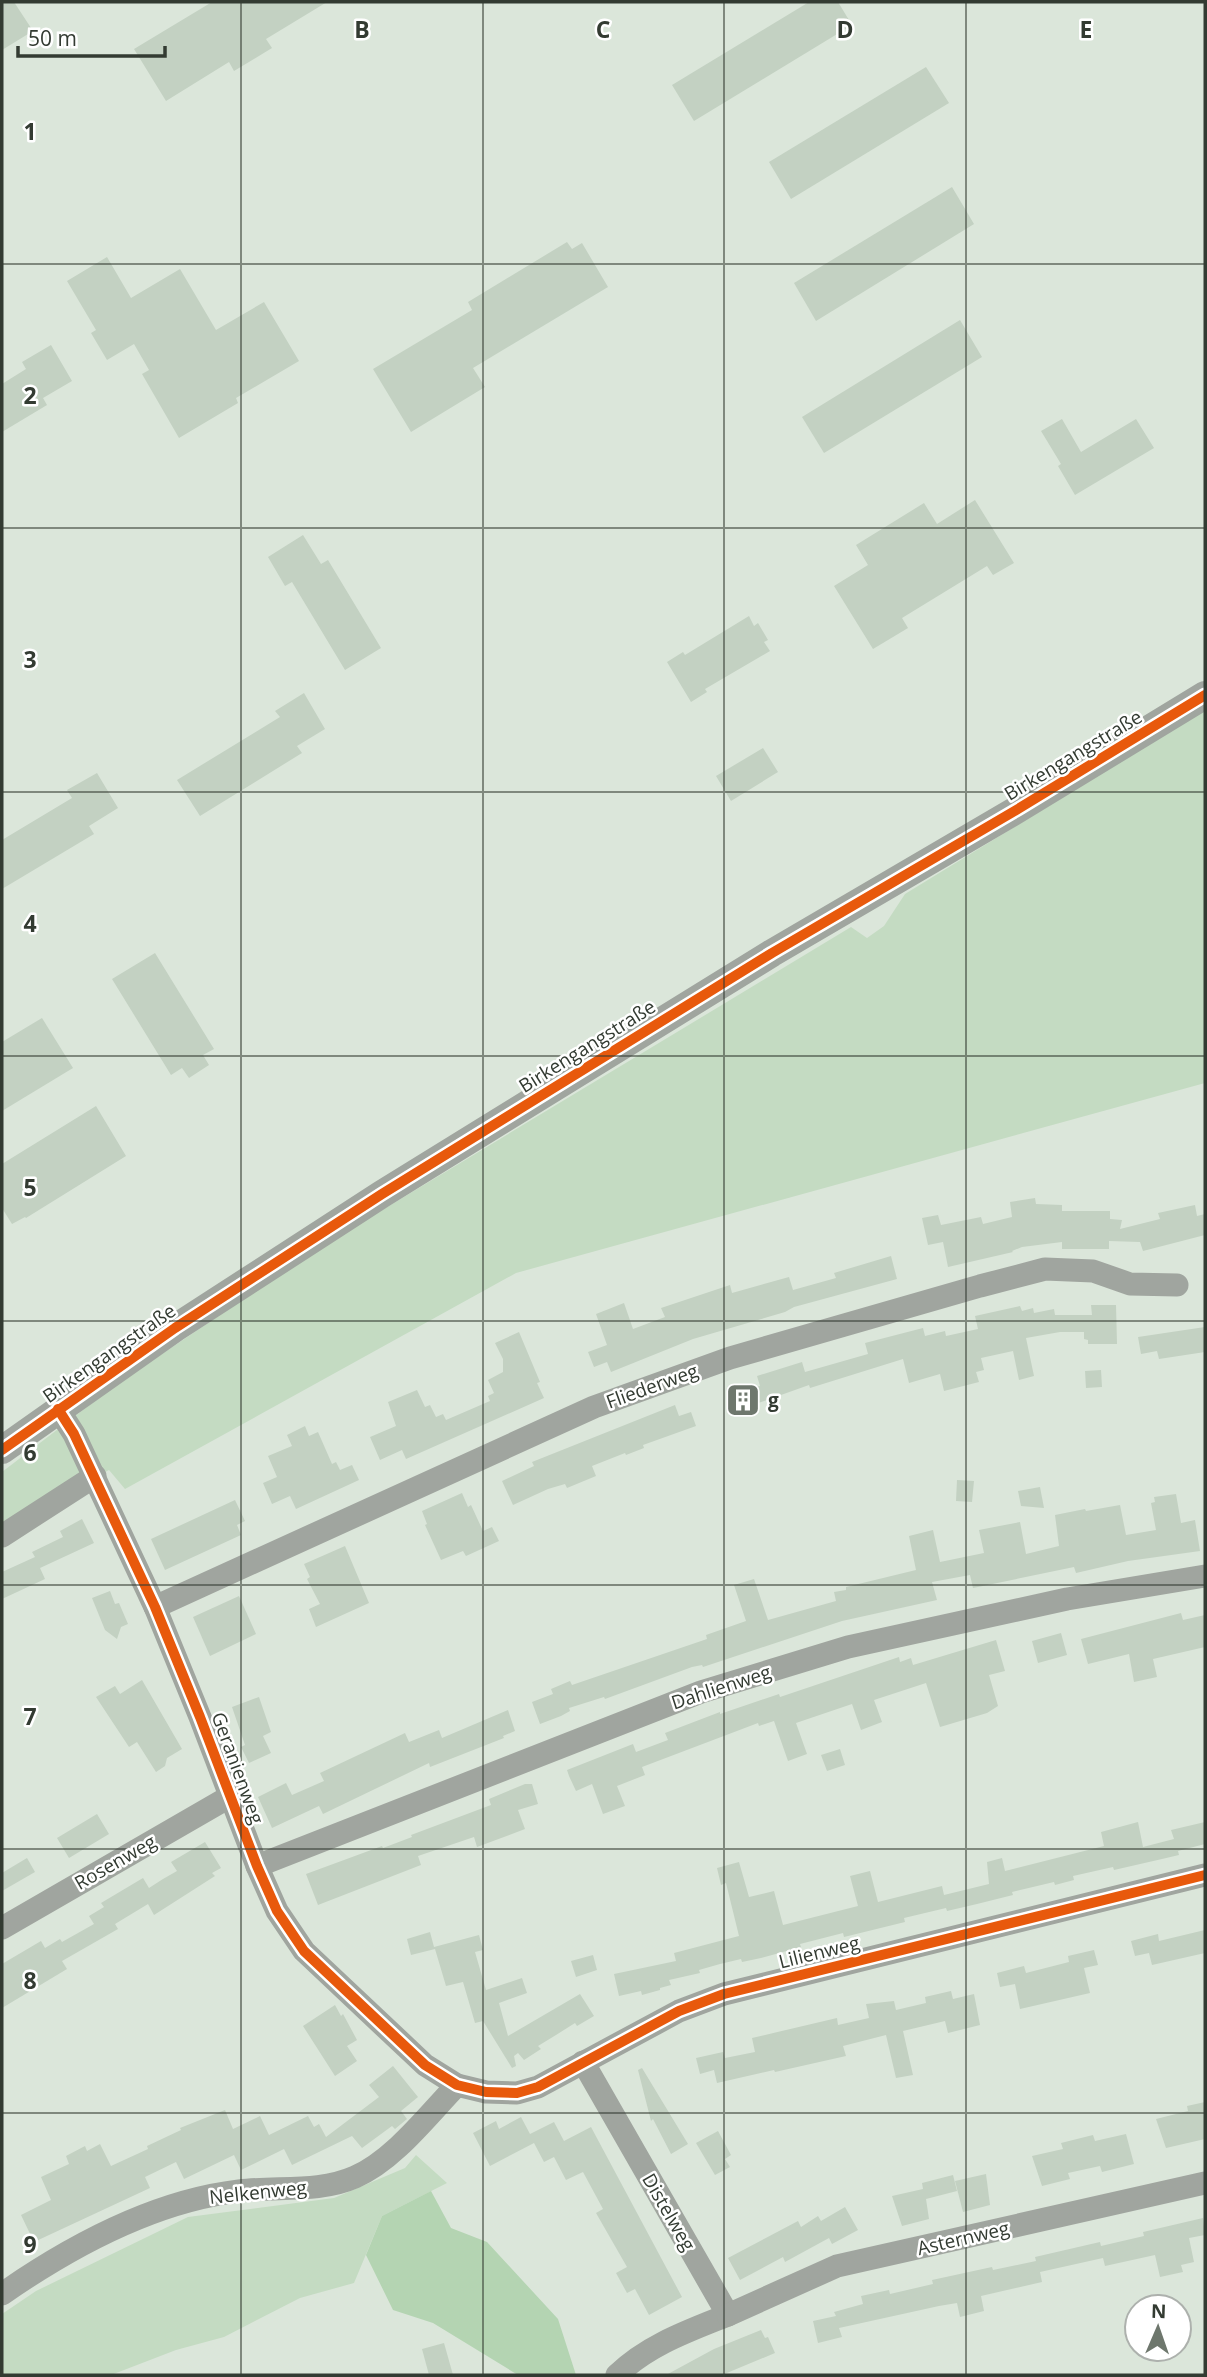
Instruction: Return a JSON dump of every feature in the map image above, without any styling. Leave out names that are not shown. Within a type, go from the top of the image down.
[{"type":"street","name":"Birkengangstraße","points":[[2,1450],[221,1298],[627,1041],[1205,695]]},
{"type":"street","name":"Fliederweg","points":[[155,1607],[594,1407],[730,1358],[1045,1269],[1093,1271],[1130,1284],[1177,1284]]},
{"type":"street","name":"Geranienweg","points":[[58,1409],[95,1476],[155,1607],[277,1911],[304,1951],[425,2065],[457,2085]]},
{"type":"street","points":[[2,1536],[95,1476]]},
{"type":"street","name":"Dahlienweg","points":[[257,1866],[701,1692],[861,1644],[1067,1599],[1205,1576]]},
{"type":"street","name":"Rosenweg","points":[[2,1928],[229,1797]]},
{"type":"street","name":"Lilienweg","points":[[457,2085],[486,2092],[517,2093],[538,2087],[680,2011],[724,1994],[1205,1875]]},
{"type":"street","name":"Distelweg","points":[[583,2062],[728,2315]]},
{"type":"street","name":"Nelkenweg","points":[[2,2294],[30,2275],[99,2237],[160,2209],[239,2191],[327,2186],[354,2178],[389,2155],[457,2085]]},
{"type":"street","name":"Asternweg","points":[[728,2315],[837,2266],[1205,2183]]},
{"type":"street","points":[[617,2375],[641,2355],[679,2335],[728,2315]]},
{"type":"green space","points":[[1205,710],[1205,1083],[516,1273],[125,1489],[109,1470],[2,1528],[2,1472],[113,1387],[321,1247],[851,927],[867,938],[884,926],[905,894]]},
{"type":"green space","points":[[416,2155],[447,2183],[382,2216],[354,2283],[300,2298],[224,2337],[176,2350],[111,2375],[2,2375],[2,2314],[36,2291],[188,2217],[334,2198],[405,2168]]},
{"type":"green space","points":[[431,2191],[451,2228],[487,2242],[558,2319],[576,2375],[518,2375],[433,2323],[393,2310],[366,2255],[382,2216]]},
{"type":"building","points":[[2,2],[14,2],[33,31],[2,50]]},
{"type":"building","points":[[212,2],[327,2],[266,39],[272,48],[234,71],[229,62],[166,101],[134,49]]},
{"type":"building","points":[[809,2],[838,2],[852,25],[694,121],[672,85]]},
{"type":"building","points":[[926,67],[949,103],[791,199],[769,162]]},
{"type":"building","points":[[952,187],[974,224],[816,321],[794,283]]},
{"type":"building","points":[[567,242],[572,249],[582,243],[608,287],[473,368],[485,387],[411,432],[373,369],[472,310],[468,302]]},
{"type":"building","points":[[107,257],[131,298],[180,269],[216,330],[264,302],[299,361],[236,398],[238,403],[179,438],[142,374],[149,370],[134,344],[107,360],[91,333],[96,330],[67,281]]},
{"type":"building","points":[[960,320],[982,357],[824,453],[802,417]]},
{"type":"building","points":[[51,345],[72,381],[43,398],[47,405],[2,432],[2,384],[26,369],[22,362]]},
{"type":"building","points":[[1062,419],[1081,452],[1136,419],[1154,448],[1075,495],[1058,466],[1061,464],[1041,431]]},
{"type":"building","points":[[975,500],[1014,563],[993,575],[987,566],[902,618],[908,628],[873,649],[834,586],[868,565],[856,545],[924,503],[937,524]]},
{"type":"building","points":[[303,535],[321,564],[328,560],[381,648],[345,670],[292,582],[285,586],[268,557]]},
{"type":"building","points":[[749,616],[754,626],[758,623],[768,640],[764,642],[770,651],[705,689],[707,692],[691,702],[667,662],[683,652],[685,655]]},
{"type":"building","points":[[304,693],[325,729],[297,746],[302,753],[200,816],[177,780],[280,717],[275,711]]},
{"type":"building","points":[[763,748],[778,772],[731,801],[716,776]]},
{"type":"building","points":[[97,773],[118,808],[89,826],[94,834],[2,889],[2,840],[72,798],[67,790]]},
{"type":"building","points":[[155,953],[214,1049],[203,1055],[209,1065],[189,1078],[182,1068],[171,1075],[112,979]]},
{"type":"building","points":[[42,1018],[73,1068],[2,1111],[2,1042]]},
{"type":"building","points":[[96,1106],[126,1156],[12,1224],[2,1208],[2,1164]]},
{"type":"building","points":[[1035,1198],[1036,1204],[1062,1205],[1062,1211],[1110,1211],[1110,1219],[1122,1220],[1120,1229],[1160,1219],[1158,1213],[1195,1205],[1197,1216],[1205,1214],[1205,1235],[1143,1251],[1140,1242],[1109,1241],[1109,1249],[1062,1249],[1062,1242],[1022,1247],[1013,1252],[948,1267],[943,1242],[928,1245],[922,1218],[938,1215],[941,1225],[981,1217],[983,1224],[1012,1217],[1010,1202]]},
{"type":"building","points":[[891,1256],[897,1279],[794,1307],[693,1339],[611,1372],[607,1362],[594,1367],[588,1352],[607,1345],[596,1314],[624,1303],[633,1329],[665,1317],[661,1308],[730,1285],[732,1293],[789,1277],[793,1290],[836,1278],[834,1273]]},
{"type":"building","points":[[1091,1305],[1116,1305],[1117,1344],[1088,1344],[1088,1340],[1084,1339],[1084,1332],[1060,1332],[1026,1338],[1034,1376],[1019,1380],[1013,1351],[981,1358],[984,1370],[976,1372],[979,1382],[944,1391],[940,1374],[909,1383],[903,1359],[810,1388],[809,1385],[736,1411],[731,1395],[760,1386],[757,1376],[802,1362],[805,1372],[868,1354],[865,1343],[923,1328],[925,1336],[945,1331],[946,1336],[978,1329],[975,1316],[1020,1306],[1022,1311],[1033,1308],[1034,1313],[1054,1309],[1055,1315],[1092,1315]]},
{"type":"building","points":[[1205,1327],[1205,1352],[1159,1359],[1157,1351],[1141,1354],[1138,1337]]},
{"type":"building","points":[[519,1332],[544,1398],[406,1459],[402,1450],[380,1460],[370,1437],[396,1426],[388,1402],[417,1390],[425,1407],[430,1405],[436,1417],[443,1414],[446,1420],[490,1401],[488,1396],[494,1393],[488,1380],[503,1372],[503,1359],[495,1343]]},
{"type":"building","points":[[1101,1370],[1102,1387],[1086,1388],[1085,1371]]},
{"type":"building","points":[[675,1405],[679,1416],[691,1412],[696,1426],[592,1466],[596,1476],[567,1488],[565,1484],[548,1489],[513,1505],[502,1481],[534,1466],[532,1462]]},
{"type":"building","points":[[305,1426],[309,1436],[318,1432],[332,1464],[336,1462],[340,1470],[352,1465],[359,1480],[296,1509],[290,1496],[272,1504],[263,1483],[277,1477],[268,1456],[292,1446],[287,1435]]},
{"type":"building","points":[[957,1480],[974,1481],[972,1502],[956,1501]]},
{"type":"building","points":[[1040,1487],[1044,1508],[1021,1506],[1018,1491]]},
{"type":"building","points":[[462,1493],[483,1531],[492,1527],[499,1541],[466,1556],[463,1551],[441,1560],[425,1525],[427,1524],[422,1511]]},
{"type":"building","points":[[1176,1494],[1181,1523],[1195,1520],[1200,1551],[1128,1561],[1076,1573],[1074,1567],[973,1588],[970,1575],[932,1582],[937,1600],[842,1621],[703,1667],[692,1667],[605,1699],[604,1697],[569,1708],[570,1711],[561,1716],[540,1724],[532,1702],[553,1694],[551,1689],[570,1681],[572,1685],[707,1639],[706,1635],[746,1621],[734,1585],[754,1579],[768,1620],[836,1601],[834,1592],[846,1590],[846,1587],[916,1570],[909,1536],[933,1530],[940,1562],[984,1553],[979,1530],[1020,1522],[1026,1554],[1059,1546],[1055,1515],[1085,1509],[1086,1511],[1120,1505],[1126,1535],[1156,1530],[1151,1503],[1155,1502],[1154,1497]]},
{"type":"building","points":[[235,1500],[245,1521],[237,1525],[241,1535],[165,1570],[151,1539]]},
{"type":"building","points":[[82,1519],[94,1543],[40,1568],[45,1579],[2,1599],[2,1572],[35,1557],[32,1552],[63,1537],[60,1531]]},
{"type":"building","points":[[345,1546],[369,1603],[316,1627],[309,1609],[320,1604],[307,1579],[310,1577],[304,1564]]},
{"type":"building","points":[[110,1591],[115,1604],[119,1603],[128,1624],[121,1627],[117,1639],[105,1630],[92,1598]]},
{"type":"building","points":[[239,1596],[256,1634],[210,1656],[193,1617]]},
{"type":"building","points":[[1181,1613],[1183,1620],[1205,1615],[1205,1647],[1153,1659],[1157,1677],[1134,1682],[1129,1654],[1088,1664],[1081,1639]]},
{"type":"building","points":[[1061,1633],[1067,1655],[1038,1663],[1032,1641]]},
{"type":"building","points":[[996,1640],[1005,1671],[989,1675],[998,1706],[987,1713],[940,1727],[926,1683],[874,1700],[882,1722],[861,1730],[852,1704],[796,1723],[807,1754],[788,1761],[774,1721],[759,1726],[758,1723],[642,1767],[645,1775],[617,1786],[625,1806],[603,1814],[592,1784],[576,1791],[567,1770],[633,1744],[636,1752],[668,1740],[665,1733],[720,1712],[779,1694],[780,1697],[899,1657],[900,1662],[911,1658],[913,1665]]},
{"type":"building","points":[[142,1680],[182,1749],[167,1758],[165,1766],[156,1772],[137,1742],[129,1747],[96,1697],[115,1686],[120,1694]]},
{"type":"building","points":[[259,1697],[271,1732],[263,1736],[271,1753],[249,1763],[241,1747],[245,1745],[232,1707]]},
{"type":"building","points":[[508,1710],[515,1731],[503,1736],[504,1738],[430,1767],[429,1763],[323,1814],[319,1806],[272,1828],[258,1797],[286,1783],[292,1795],[324,1781],[320,1773],[405,1733],[409,1742],[439,1730],[442,1738]]},
{"type":"building","points":[[840,1749],[845,1765],[827,1771],[821,1755]]},
{"type":"building","points":[[525,1784],[532,1784],[538,1804],[518,1810],[525,1829],[477,1847],[474,1837],[418,1856],[421,1865],[318,1905],[306,1874],[382,1846],[383,1848],[491,1805],[489,1799]]},
{"type":"building","points":[[97,1814],[109,1834],[69,1858],[57,1838]]},
{"type":"building","points":[[1138,1822],[1143,1847],[1174,1839],[1171,1830],[1205,1822],[1205,1844],[1178,1851],[1179,1855],[1073,1876],[1074,1880],[1055,1885],[1054,1882],[977,1904],[904,1918],[905,1922],[844,1937],[843,1933],[761,1958],[720,1964],[699,1970],[700,1973],[669,1980],[671,1985],[660,1990],[642,1995],[641,1991],[619,1996],[614,1974],[676,1961],[674,1953],[739,1936],[726,1883],[721,1885],[717,1868],[739,1862],[749,1897],[774,1891],[783,1925],[858,1906],[850,1876],[870,1871],[878,1902],[942,1886],[944,1895],[989,1884],[987,1862],[1002,1858],[1005,1871],[1104,1846],[1101,1832]]},
{"type":"building","points":[[205,1842],[221,1868],[212,1873],[215,1876],[154,1915],[148,1904],[115,1924],[118,1929],[62,1961],[67,1969],[2,2008],[2,1964],[41,1941],[45,1948],[94,1924],[89,1916],[104,1907],[101,1903],[143,1878],[149,1888],[177,1871],[171,1862]]},
{"type":"building","points":[[27,1858],[35,1872],[2,1891],[2,1873]]},
{"type":"building","points":[[1205,1930],[1205,1953],[1152,1965],[1149,1953],[1135,1956],[1131,1941],[1158,1934],[1159,1941]]},
{"type":"building","points":[[430,1932],[434,1947],[479,1935],[483,1950],[475,1952],[486,1990],[522,1978],[527,1993],[499,2003],[508,2036],[580,1994],[594,2016],[577,2026],[575,2023],[538,2046],[541,2049],[524,2060],[518,2053],[514,2056],[516,2066],[512,2068],[483,2021],[475,2023],[463,1982],[446,1986],[435,1949],[411,1955],[407,1939]]},
{"type":"building","points":[[1094,1950],[1098,1965],[1084,1968],[1090,1993],[1020,2009],[1015,1984],[1000,1987],[997,1973],[1024,1966],[1026,1973],[1069,1962],[1068,1956]]},
{"type":"building","points":[[593,1955],[597,1970],[576,1977],[571,1961]]},
{"type":"building","points":[[951,1991],[953,1999],[974,1994],[980,2025],[948,2033],[945,2021],[903,2031],[913,2075],[896,2078],[886,2035],[843,2046],[846,2056],[775,2072],[774,2070],[717,2083],[714,2070],[700,2074],[696,2058],[723,2052],[725,2058],[755,2052],[752,2038],[837,2018],[838,2025],[869,2018],[866,2004],[894,2001],[896,2010],[926,2003],[925,1997]]},
{"type":"building","points":[[335,2005],[357,2040],[347,2046],[357,2061],[335,2076],[303,2026]]},
{"type":"building","points":[[393,2066],[418,2097],[401,2111],[407,2119],[395,2129],[392,2126],[362,2148],[352,2136],[292,2165],[284,2149],[241,2170],[234,2155],[184,2179],[176,2162],[145,2177],[150,2188],[34,2242],[21,2215],[51,2200],[41,2177],[69,2164],[66,2156],[85,2146],[87,2151],[100,2144],[111,2166],[148,2149],[147,2146],[181,2130],[180,2128],[225,2110],[233,2129],[260,2116],[269,2135],[308,2116],[314,2127],[319,2124],[326,2137],[379,2097],[369,2085]]},
{"type":"building","points":[[642,2068],[688,2144],[671,2154],[653,2119],[651,2121],[638,2070]]},
{"type":"building","points":[[1205,2102],[1205,2139],[1166,2148],[1156,2119],[1188,2111],[1187,2106]]},
{"type":"building","points":[[521,2117],[530,2134],[554,2122],[564,2141],[591,2127],[682,2297],[649,2315],[635,2289],[627,2293],[616,2273],[627,2267],[596,2213],[603,2209],[583,2172],[566,2180],[554,2157],[544,2162],[534,2143],[490,2166],[473,2133],[496,2121],[499,2129]]},
{"type":"building","points":[[718,2131],[731,2155],[725,2159],[730,2167],[715,2175],[696,2143]]},
{"type":"building","points":[[1126,2134],[1134,2164],[1102,2172],[1100,2166],[1068,2173],[1070,2179],[1042,2186],[1032,2156],[1063,2149],[1061,2143],[1093,2135],[1095,2141]]},
{"type":"building","points":[[986,2174],[990,2205],[963,2212],[955,2181]]},
{"type":"building","points":[[953,2175],[957,2191],[926,2199],[929,2219],[902,2226],[892,2196],[923,2189],[922,2183]]},
{"type":"building","points":[[845,2207],[858,2230],[832,2244],[829,2238],[785,2262],[783,2257],[740,2280],[728,2258],[798,2221],[801,2227],[818,2216],[821,2221]]},
{"type":"building","points":[[1203,2218],[1205,2235],[1189,2238],[1194,2262],[1181,2265],[1183,2272],[1160,2277],[1155,2255],[1105,2266],[1103,2258],[1040,2272],[1042,2282],[981,2296],[984,2311],[960,2317],[957,2303],[939,2306],[839,2328],[842,2337],[818,2343],[813,2321],[836,2316],[834,2312],[863,2304],[861,2296],[889,2290],[890,2294],[933,2284],[932,2280],[1036,2261],[1035,2257],[1100,2242],[1101,2246],[1144,2236],[1143,2232]]},
{"type":"building","points":[[761,2330],[765,2338],[768,2337],[775,2353],[722,2375],[666,2375],[714,2349]]},
{"type":"building","points":[[444,2343],[453,2375],[429,2375],[422,2349]]},
{"type":"cycle path","points":[[2,1450],[175,1328],[382,1194],[772,953],[1018,809],[1205,695]]},
{"type":"cycle path","points":[[58,1409],[74,1434],[155,1607],[277,1911],[304,1951],[425,2065],[457,2085],[486,2092],[517,2093],[538,2087],[679,2011],[724,1994],[1205,1875]]},
{"type":"place","name":"g","points":[[743,1400]]}]
